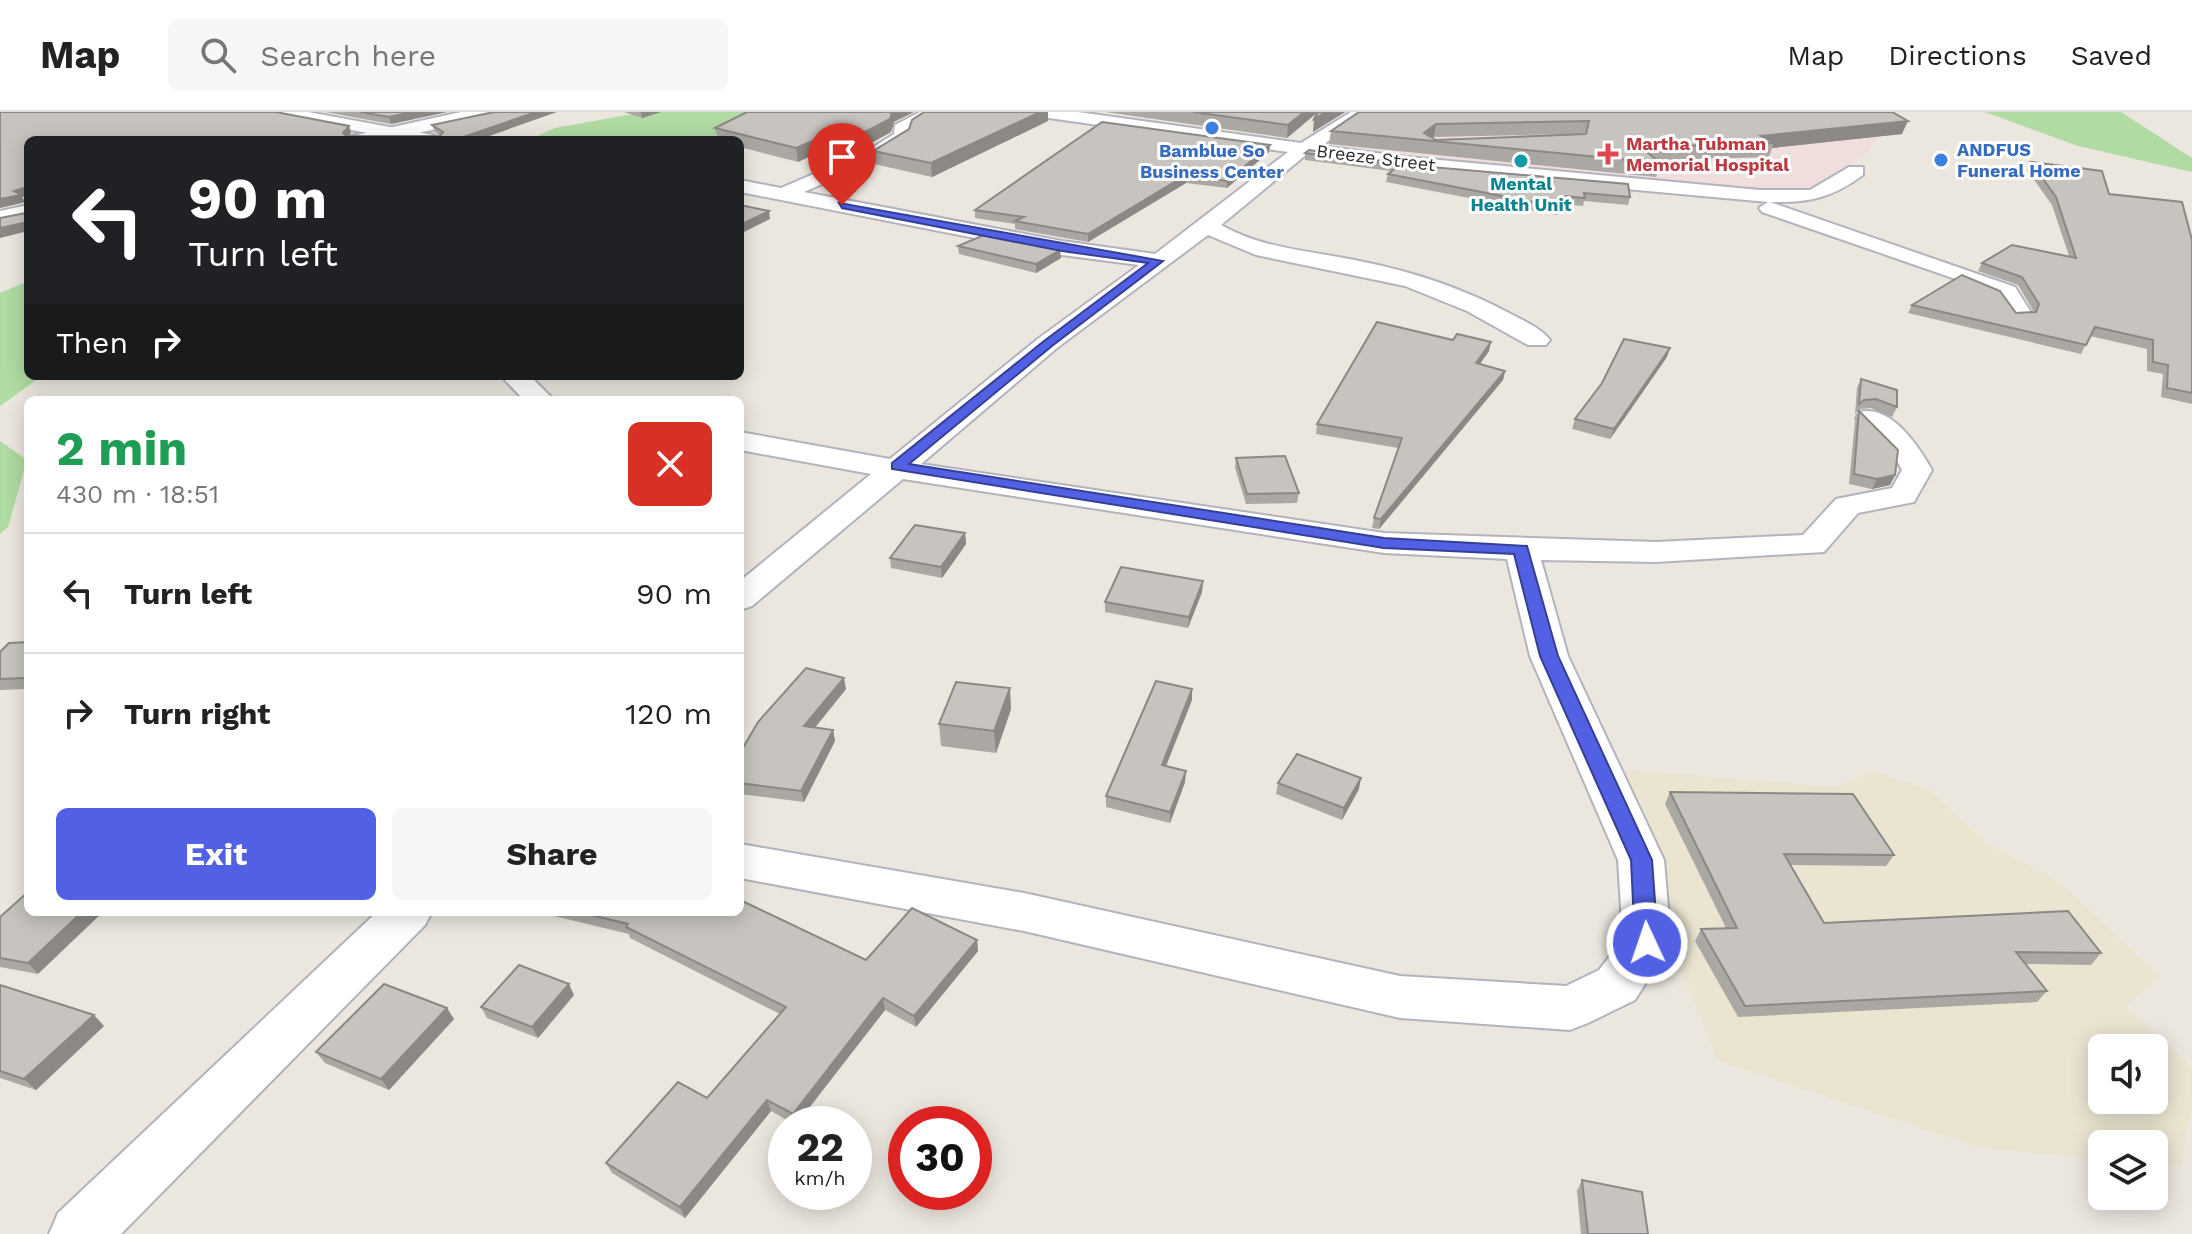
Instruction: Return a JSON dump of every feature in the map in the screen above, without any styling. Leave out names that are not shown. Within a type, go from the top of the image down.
[{"type":"street","points":[[281,112],[418,136]]},
{"type":"street","points":[[377,136],[488,112]]},
{"type":"street","points":[[747,210],[875,154],[903,136],[901,129],[932,112]]},
{"type":"street","name":"Breeze Street","points":[[1042,112],[1407,163],[1712,192]]},
{"type":"street","points":[[744,596],[1048,343],[1207,226],[1303,149],[1363,112]]},
{"type":"street","points":[[1303,149],[1425,145]]},
{"type":"street","points":[[1712,192],[1812,198],[1828,193],[1856,171]]},
{"type":"street","points":[[744,187],[1062,248],[1157,261]]},
{"type":"street","points":[[1712,192],[1948,266],[2007,292],[2020,314]]},
{"type":"street","points":[[0,218],[24,213]]},
{"type":"street","points":[[1207,226],[1246,246],[1432,285],[1494,314],[1537,340]]},
{"type":"street","points":[[518,380],[536,396]]},
{"type":"street","points":[[744,442],[804,455],[897,466],[1384,543],[1521,550],[1656,552],[1812,545],[1847,506],[1903,495],[1917,470],[1906,450],[1870,418]]},
{"type":"street","points":[[744,862],[1024,912],[1400,997],[1570,1008],[1617,985],[1647,943],[1641,860],[1549,656],[1521,550]]},
{"type":"street","points":[[79,1234],[404,916]]},
{"type":"shaded area","name":"Martha Tubman Memorial Hospital","points":[[1375,112],[1896,112],[1867,152],[1807,196],[1605,175],[1581,169],[1540,171],[1354,155],[1333,140]]},
{"type":"shaded area","points":[[1626,770],[1837,787],[1872,771],[1928,789],[1987,843],[2061,884],[2160,976],[2126,1007],[2155,1034],[2088,1034],[2088,1114],[2168,1114],[2168,1046],[2192,1068],[2192,1104],[2181,1166],[2168,1165],[2168,1130],[2088,1130],[2088,1158],[1982,1148],[1718,1061],[1677,960]]},
{"type":"green space","points":[[644,112],[773,112],[729,136],[537,136],[555,128]]},
{"type":"green space","points":[[1985,112],[2121,112],[2192,158],[2192,172],[2078,146]]},
{"type":"green space","points":[[24,283],[24,380],[36,380],[0,406],[0,293]]},
{"type":"green space","points":[[0,441],[24,458],[24,471],[8,527],[0,534]]},
{"type":"building","points":[[0,112],[276,112],[349,126],[343,133],[346,136],[24,136],[24,188],[14,191],[21,195],[0,199]]},
{"type":"building","points":[[360,112],[413,112],[389,117]]},
{"type":"building","points":[[494,112],[536,112],[467,136],[440,136],[443,132],[432,125]]},
{"type":"building","points":[[747,112],[892,112],[890,119],[842,144],[817,139],[796,148],[715,128]]},
{"type":"building","points":[[924,112],[1040,112],[931,163],[873,151],[909,129],[912,120]]},
{"type":"building","points":[[1193,112],[1304,112],[1288,125]]},
{"type":"building","points":[[1359,112],[1892,112],[1908,121],[1761,136],[1774,143],[1641,147],[1660,163],[1331,131]],"holes":[[[1589,121],[1586,134],[1436,140],[1424,133],[1436,124]]]},
{"type":"building","points":[[1102,122],[1270,145],[1227,181],[1186,175],[1088,234],[1015,221],[1024,217],[975,210]]},
{"type":"building","points":[[1309,150],[1408,165],[1628,184],[1630,197],[1584,193],[1585,198],[1565,196],[1559,207],[1388,174],[1400,165],[1305,153]]},
{"type":"building","points":[[2031,162],[2102,171],[2109,194],[2182,202],[2192,240],[2192,393],[2167,388],[2168,365],[2153,362],[2153,340],[2095,327],[2086,345],[1912,305],[1962,275],[2000,291],[2016,313],[2036,312],[2039,304],[2022,277],[1982,263],[2012,245],[2076,258],[2056,197]]},
{"type":"building","points":[[744,206],[769,211],[744,223]]},
{"type":"building","points":[[24,213],[24,223],[0,228],[0,218]]},
{"type":"building","points":[[984,235],[1060,250],[1036,264],[958,246]]},
{"type":"building","points":[[1377,322],[1453,340],[1457,334],[1491,342],[1476,363],[1505,371],[1381,519],[1374,518],[1402,438],[1317,424]]},
{"type":"building","points":[[1624,339],[1670,348],[1614,429],[1575,419],[1602,383]]},
{"type":"building","points":[[1861,379],[1897,390],[1897,407],[1876,399],[1864,400],[1859,404]]},
{"type":"building","points":[[1859,411],[1898,450],[1895,475],[1877,479],[1854,474]]},
{"type":"building","points":[[1285,456],[1299,493],[1247,494],[1236,458]]},
{"type":"building","points":[[915,525],[965,533],[941,567],[890,558]]},
{"type":"building","points":[[1121,567],[1203,581],[1189,617],[1105,602]]},
{"type":"building","points":[[24,642],[24,678],[0,679],[0,652],[9,643]]},
{"type":"building","points":[[806,668],[844,678],[804,726],[833,730],[801,791],[744,784],[744,746],[758,722]]},
{"type":"building","points":[[1156,681],[1192,689],[1162,765],[1186,771],[1170,812],[1106,796]]},
{"type":"building","points":[[956,682],[1010,688],[994,731],[939,724]]},
{"type":"building","points":[[1297,754],[1361,778],[1344,808],[1278,783]]},
{"type":"building","points":[[1670,792],[1853,794],[1894,855],[1784,854],[1824,923],[2068,911],[2101,953],[2016,952],[2047,991],[1745,1006],[1701,929],[1737,928]]},
{"type":"building","points":[[24,896],[24,916],[78,916],[28,963],[0,958],[0,917]]},
{"type":"building","points":[[744,902],[866,960],[912,908],[977,940],[914,1016],[883,998],[799,1106],[778,1106],[767,1100],[680,1207],[606,1163],[678,1082],[707,1098],[786,1007],[626,927],[628,924],[595,916],[744,916]]},
{"type":"building","points":[[519,965],[569,984],[532,1027],[481,1007]]},
{"type":"building","points":[[384,984],[447,1008],[381,1079],[316,1052]]},
{"type":"building","points":[[0,985],[94,1015],[24,1079],[0,1071]]},
{"type":"building","points":[[1582,1180],[1642,1192],[1648,1234],[1588,1234]]},
{"type":"place","name":"Bamblue So Business Center","points":[[1212,128]]},
{"type":"place","name":"Martha Tubman Memorial Hospital","points":[[1608,154]]},
{"type":"place","name":"ANDFUS Funeral Home","points":[[1941,160]]},
{"type":"place","name":"Mental Health Unit","points":[[1521,161]]},
{"type":"route","points":[[842,205],[1062,248],[1157,261],[1048,343],[897,466],[1384,543],[1521,550],[1549,656],[1641,860],[1647,943]]}]
